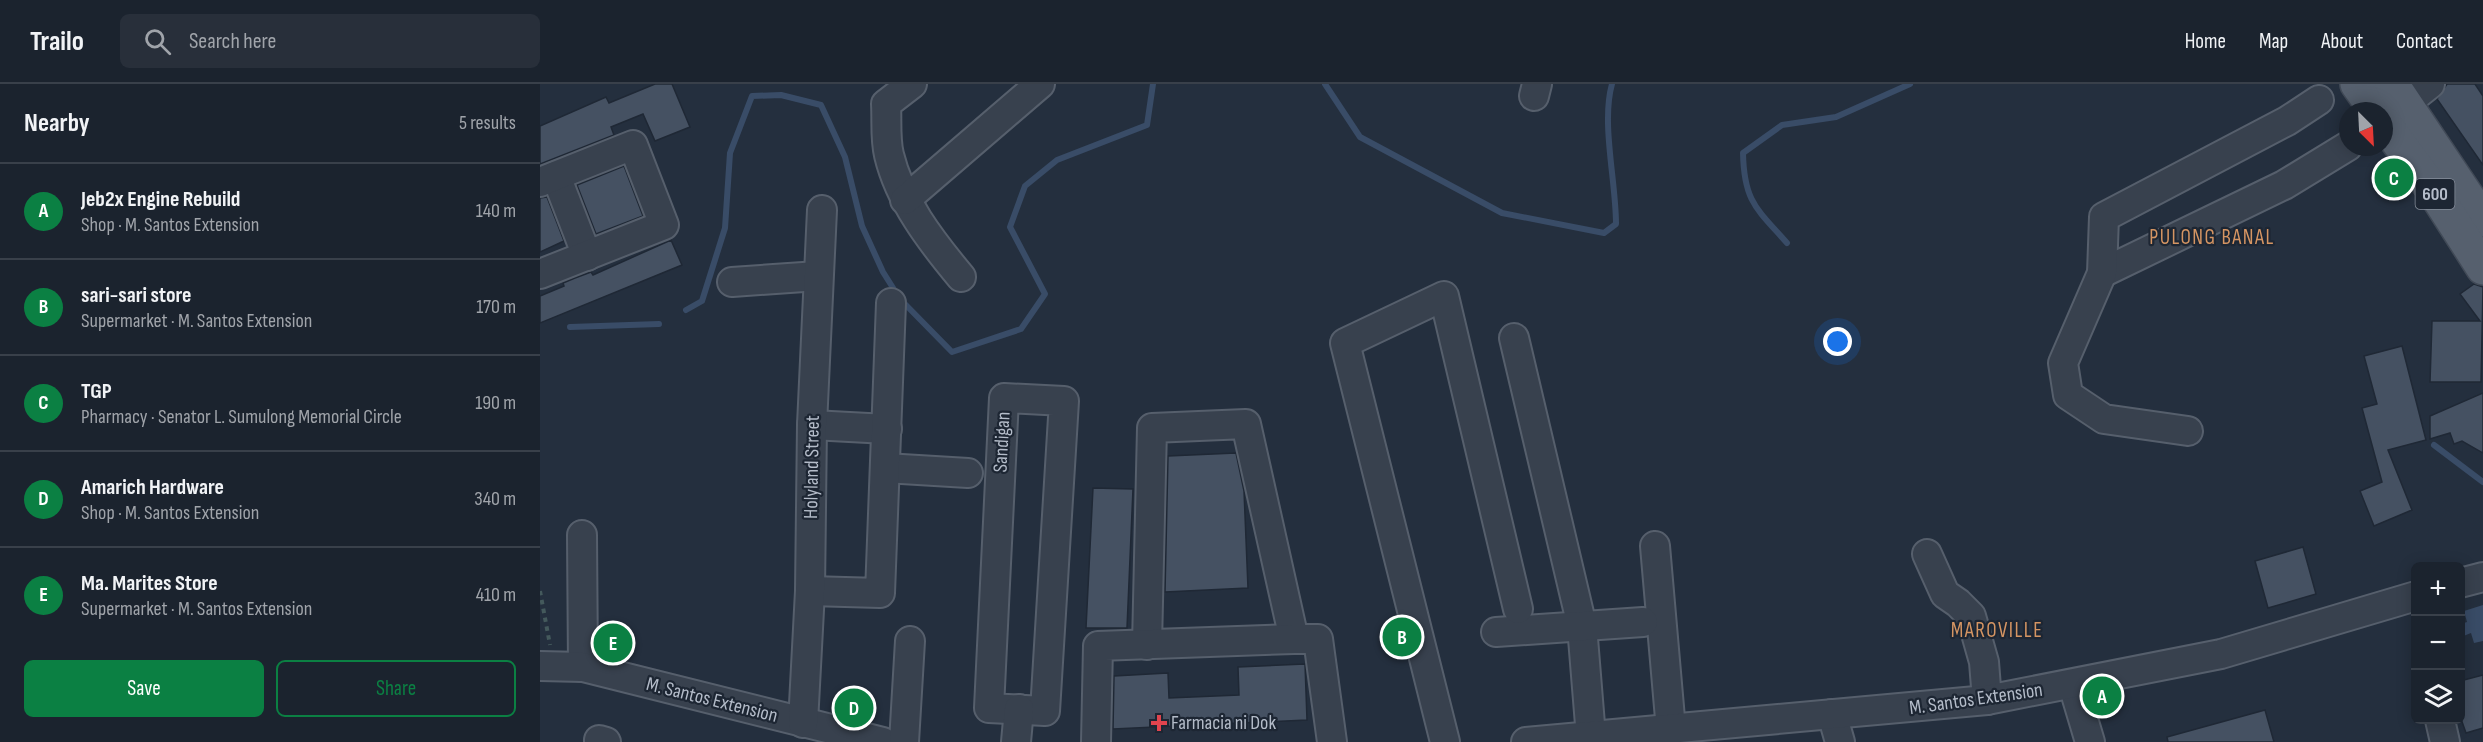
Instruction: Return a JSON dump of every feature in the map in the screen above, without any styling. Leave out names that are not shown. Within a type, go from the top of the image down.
[{"type":"main road","name":"600","points":[[2357,84],[2397,101],[2483,220]]},
{"type":"main road","name":"600","points":[[2397,101],[2431,187],[2483,267]]},
{"type":"street","points":[[912,84],[886,104],[889,154],[905,200],[939,251],[961,277]]},
{"type":"street","points":[[905,200],[1040,84]]},
{"type":"street","points":[[2188,431],[2104,419],[2068,395],[2063,363],[2102,273],[2104,217],[2288,121],[2319,100]]},
{"type":"street","points":[[540,274],[586,256],[664,225],[633,145],[548,179],[586,256]]},
{"type":"street","points":[[2102,273],[2284,185],[2339,151]]},
{"type":"street","name":"Holyland Street","points":[[819,732],[810,591],[812,425],[822,210]]},
{"type":"street","points":[[732,282],[818,276]]},
{"type":"street","points":[[1445,742],[1345,343],[1444,296],[1518,609]]},
{"type":"street","points":[[810,591],[880,593],[891,303]]},
{"type":"street","points":[[1514,338],[1582,626],[1578,739]]},
{"type":"street","name":"Sandigan","points":[[1004,398],[1064,401],[1045,711],[1019,710],[989,708],[1004,398]]},
{"type":"street","points":[[1147,645],[1152,428],[1246,424],[1294,639]]},
{"type":"street","points":[[812,425],[887,429]]},
{"type":"street","points":[[885,468],[968,473]]},
{"type":"street","points":[[582,535],[583,667]]},
{"type":"street","points":[[1655,546],[1671,730]]},
{"type":"street","points":[[1927,554],[1945,594],[1971,616],[1984,662],[1987,700]]},
{"type":"street","points":[[2465,582],[2483,577]]},
{"type":"street","name":"M. Santos Extension","points":[[1526,742],[1987,700],[2073,685],[2221,654],[2411,597]]},
{"type":"street","points":[[1496,632],[1643,622]]},
{"type":"street","points":[[1096,742],[1098,646],[1294,639],[1318,639],[1332,742]]},
{"type":"street","points":[[904,742],[910,641]]},
{"type":"street","name":"M. Santos Extension","points":[[547,666],[583,667],[819,732],[883,742]]},
{"type":"street","points":[[2073,685],[2090,742]]},
{"type":"street","points":[[1016,742],[1019,710]]},
{"type":"street","points":[[1832,714],[1840,742]]},
{"type":"street","points":[[2441,724],[2445,742]]},
{"type":"path","points":[[540,591],[547,666]]},
{"type":"water","points":[[2483,605],[2483,641],[2474,643],[2471,633],[2465,635],[2465,623],[2467,622],[2465,611]]},
{"type":"building","points":[[655,84],[672,84],[690,127],[655,141],[643,114],[611,127],[614,135],[540,164],[540,126],[606,97],[609,103]]},
{"type":"building","points":[[2447,84],[2475,84],[2483,96],[2483,165],[2437,99]]},
{"type":"building","points":[[624,166],[643,216],[596,234],[577,185]]},
{"type":"building","points":[[547,197],[564,241],[540,252],[540,198]]},
{"type":"building","points":[[671,240],[682,265],[540,323],[540,296],[564,286],[563,283],[591,272],[593,275]]},
{"type":"building","points":[[2474,284],[2483,287],[2481,382],[2430,382],[2432,321],[2480,321],[2460,294]]},
{"type":"building","points":[[2402,346],[2426,440],[2388,450],[2412,510],[2374,526],[2360,491],[2382,482],[2362,408],[2377,404],[2364,356]]},
{"type":"building","points":[[2483,393],[2483,453],[2462,441],[2454,444],[2450,433],[2430,439],[2430,416]]},
{"type":"building","points":[[1236,453],[1244,491],[1248,588],[1165,592],[1168,456]]},
{"type":"building","points":[[1093,488],[1133,489],[1127,628],[1086,628]]},
{"type":"building","points":[[2303,547],[2316,594],[2268,608],[2255,561]]},
{"type":"building","points":[[1305,664],[1307,720],[1113,729],[1114,676],[1168,673],[1169,698],[1239,695],[1238,667]]},
{"type":"building","points":[[2483,675],[2483,728],[2466,733],[2463,724],[2465,724],[2465,680]]},
{"type":"building","points":[[2265,710],[2274,742],[2168,742],[2167,737]]},
{"type":"waterway","points":[[686,310],[702,301],[725,228],[730,153],[752,96],[781,95],[821,105],[845,157],[862,226],[883,272],[900,299],[952,352],[1021,329],[1045,294],[1010,227],[1025,186],[1057,160],[1147,125],[1153,84]]},
{"type":"waterway","points":[[1325,84],[1360,137],[1502,213],[1604,233],[1616,224],[1608,134],[1612,84]]},
{"type":"waterway","points":[[1787,243],[1760,213],[1749,194],[1743,153],[1782,125],[1836,117],[1910,84]]},
{"type":"waterway","points":[[570,327],[659,324]]},
{"type":"waterway","points":[[2434,445],[2483,482]]},
{"type":"place","name":"TGP","points":[[2394,178]]},
{"type":"place","name":"sari-sari store","points":[[1402,637]]},
{"type":"place","name":"Ma. Marites Store","points":[[613,643]]},
{"type":"place","name":"Jeb2x Engine Rebuild","points":[[2102,696]]},
{"type":"place","name":"Amarich Hardware","points":[[854,708]]},
{"type":"place","name":"Farmacia ni Dok","points":[[1159,723]]},
{"type":"district","name":"PULONG BANAL","points":[[2212,237]]},
{"type":"district","name":"MAROVILLE","points":[[1997,630]]}]
